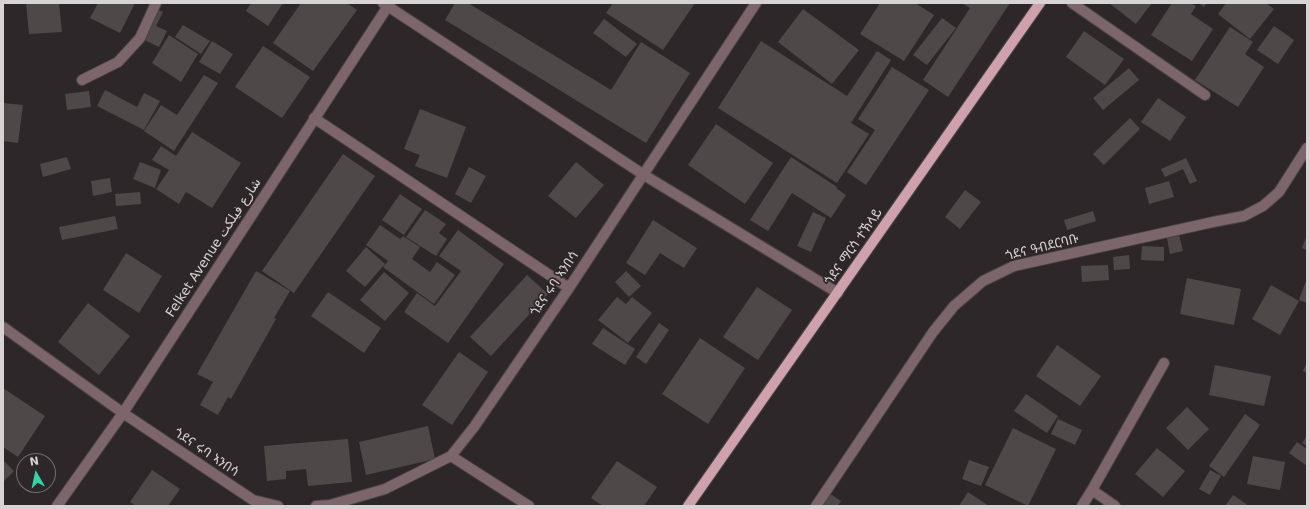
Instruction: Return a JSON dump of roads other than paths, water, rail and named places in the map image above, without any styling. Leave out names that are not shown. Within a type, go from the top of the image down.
[{"type":"main road","name":"ጎደና ማርሳ ተኽላይ","points":[[688,506],[1040,3]]},
{"type":"street","points":[[82,80],[118,62],[140,38],[156,3]]},
{"type":"street","name":"ጎደና ሩባ ኣንበሳ","points":[[316,506],[330,505],[384,490],[452,456],[474,427],[569,288],[756,3]]},
{"type":"street","points":[[1072,3],[1205,95]]},
{"type":"street","points":[[387,4],[644,175],[838,293]]},
{"type":"street","name":"Felket Avenue شارع فيلكت","points":[[57,506],[123,413],[387,4]]},
{"type":"street","points":[[314,118],[569,288]]},
{"type":"street","name":"ጎደና ዓብደርባቡ","points":[[816,506],[932,332],[954,306],[983,281],[1014,266],[1244,216],[1263,206],[1279,192],[1307,148]]},
{"type":"street","name":"ጎደና ሩባ ኣንበሳ","points":[[3,327],[123,413],[253,500],[278,506]]},
{"type":"street","points":[[1082,506],[1164,363]]},
{"type":"street","points":[[452,456],[529,506]]},
{"type":"street","points":[[1092,490],[1115,506]]}]
